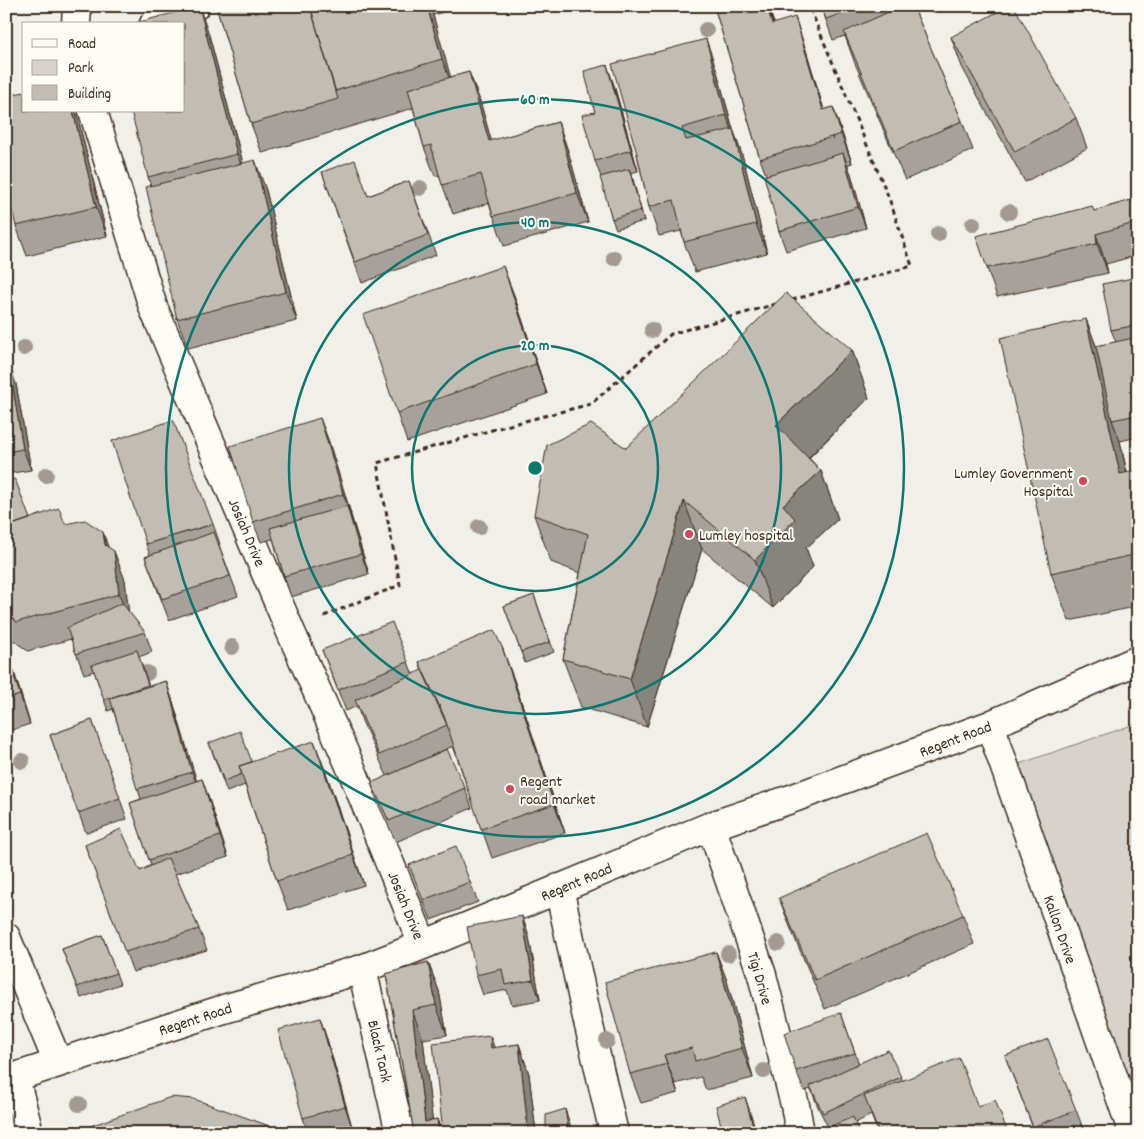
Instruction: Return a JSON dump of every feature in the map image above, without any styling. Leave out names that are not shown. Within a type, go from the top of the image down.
[{"type":"street","points":[[76,22],[77,6]]},
{"type":"street","points":[[159,22],[195,6]]},
{"type":"street","name":"Josiah Drive","points":[[93,112],[153,307],[290,630],[351,768],[423,945]]},
{"type":"street","name":"Regent Road","points":[[11,1079],[224,1008],[362,969],[711,826],[791,799],[990,725],[1138,660]]},
{"type":"street","name":"Kallon Drive","points":[[990,725],[1133,1133]]},
{"type":"street","name":"Tigi Drive","points":[[711,826],[762,975],[795,1105],[800,1133]]},
{"type":"street","points":[[560,888],[586,1013],[614,1133]]},
{"type":"street","points":[[6,936],[58,1063]]},
{"type":"street","name":"Black Tank","points":[[362,969],[400,1133]]},
{"type":"street","points":[[11,1079],[29,1133]]},
{"type":"path","points":[[791,300],[912,266],[889,198],[809,6]]},
{"type":"path","points":[[290,630],[400,585],[377,463],[591,404],[671,334],[782,303]]},
{"type":"green space","points":[[1138,723],[1138,1121],[1016,765]]},
{"type":"building","points":[[199,6],[237,154],[148,177],[131,112],[185,112],[185,22],[139,22]]},
{"type":"building","points":[[216,6],[310,6],[338,99],[251,124]]},
{"type":"building","points":[[310,6],[427,6],[442,59],[335,91]]},
{"type":"building","points":[[714,6],[767,6],[772,24],[795,17],[823,110],[833,107],[841,134],[760,159]]},
{"type":"building","points":[[821,6],[863,6],[826,19]]},
{"type":"building","points":[[902,6],[913,6],[962,121],[894,151],[844,32]]},
{"type":"building","points":[[1008,6],[1014,6],[1076,118],[1015,152],[951,37]]},
{"type":"building","points":[[706,39],[726,115],[682,128],[686,140],[733,129],[756,224],[684,242],[674,200],[649,207],[637,154],[612,64]]},
{"type":"building","points":[[607,65],[631,150],[595,161],[582,115],[595,112],[584,71]]},
{"type":"building","points":[[469,72],[489,141],[558,122],[577,193],[493,216],[481,174],[442,185],[431,145],[424,147],[408,89]]},
{"type":"building","points":[[22,92],[22,112],[73,112],[96,207],[16,226],[6,185],[6,96]]},
{"type":"building","points":[[843,153],[858,207],[779,231],[764,176]]},
{"type":"building","points":[[255,160],[286,292],[177,319],[146,187]]},
{"type":"building","points":[[355,160],[368,196],[409,181],[428,235],[355,262],[322,172]]},
{"type":"building","points":[[629,169],[641,210],[612,219],[600,177]]},
{"type":"building","points":[[1138,198],[1138,222],[1096,234],[1097,244],[987,268],[976,236],[1092,206],[1094,211]]},
{"type":"building","points":[[503,266],[536,364],[397,413],[363,315]]},
{"type":"building","points":[[1138,277],[1138,325],[1111,330],[1102,284]]},
{"type":"building","name":"Lumley hospital","points":[[786,293],[852,350],[776,425],[821,471],[783,505],[795,519],[755,560],[684,501],[630,679],[563,659],[588,534],[534,515],[547,445],[591,424],[626,448]]},
{"type":"building","name":"Lumley Government Hospital","points":[[1086,319],[1120,474],[1138,470],[1138,554],[1051,573],[1000,338]]},
{"type":"building","points":[[1138,337],[1138,415],[1112,420],[1096,346]]},
{"type":"building","points":[[6,364],[9,364],[23,449],[6,452]]},
{"type":"building","points":[[320,418],[343,494],[253,522],[230,446]]},
{"type":"building","points":[[173,420],[213,524],[146,544],[112,441]]},
{"type":"building","points":[[15,479],[30,519],[6,527],[6,482]]},
{"type":"building","points":[[347,506],[361,554],[284,576],[270,528]]},
{"type":"building","points":[[59,508],[65,524],[85,520],[103,532],[105,545],[114,551],[119,594],[17,622],[6,614],[6,527]]},
{"type":"building","points":[[214,532],[230,576],[162,599],[145,557]]},
{"type":"building","points":[[534,595],[550,642],[521,652],[504,606]]},
{"type":"building","points":[[122,603],[145,632],[76,654],[67,628]]},
{"type":"building","points":[[392,622],[408,662],[338,690],[322,650]]},
{"type":"building","name":"Regent road market","points":[[494,630],[502,647],[554,804],[481,829],[444,716],[419,662]]},
{"type":"building","points":[[137,650],[148,685],[104,700],[92,665]]},
{"type":"building","points":[[6,651],[20,695],[6,699]]},
{"type":"building","points":[[422,670],[447,725],[379,755],[355,700]]},
{"type":"building","points":[[166,681],[192,772],[137,789],[110,698]]},
{"type":"building","points":[[92,720],[120,798],[78,813],[50,735]]},
{"type":"building","points":[[240,731],[252,762],[239,766],[242,774],[224,781],[209,743]]},
{"type":"building","points":[[314,741],[353,855],[277,881],[239,766]]},
{"type":"building","points":[[447,749],[465,788],[389,821],[371,783]]},
{"type":"building","points":[[202,779],[220,836],[149,860],[130,803]]},
{"type":"building","points":[[121,829],[140,871],[168,858],[199,929],[125,952],[85,845]]},
{"type":"building","points":[[927,833],[963,915],[815,980],[779,898]]},
{"type":"building","points":[[456,846],[470,882],[423,900],[409,865]]},
{"type":"building","points":[[522,916],[533,980],[505,985],[502,969],[476,975],[467,927]]},
{"type":"building","points":[[102,935],[116,973],[77,987],[62,949]]},
{"type":"building","points":[[716,952],[742,1048],[695,1061],[692,1048],[664,1055],[667,1064],[630,1074],[605,982]]},
{"type":"building","points":[[428,962],[436,1005],[412,1010],[425,1122],[437,1119],[439,1133],[414,1133],[386,974]]},
{"type":"building","points":[[841,1013],[855,1053],[796,1071],[784,1033]]},
{"type":"building","points":[[320,1018],[345,1106],[303,1118],[278,1030]]},
{"type":"building","points":[[490,1036],[491,1048],[519,1044],[528,1130],[502,1133],[443,1133],[433,1043]]},
{"type":"building","points":[[1048,1039],[1076,1110],[1033,1127],[1005,1056]]},
{"type":"building","points":[[888,1050],[901,1077],[823,1113],[810,1086]]},
{"type":"building","points":[[959,1058],[978,1107],[995,1100],[1008,1133],[879,1133],[864,1096]]},
{"type":"building","points":[[171,1097],[194,1099],[289,1133],[83,1133],[82,1129]]},
{"type":"building","points":[[745,1097],[755,1133],[723,1133],[716,1106]]},
{"type":"building","points":[[565,1109],[569,1133],[546,1133],[546,1115]]},
{"type":"building","points":[[853,1117],[859,1133],[814,1133]]},
{"type":"building","points":[[653,1126],[655,1133],[635,1133]]},
{"type":"place","name":"Lumley Government Hospital","points":[[1083,481]]},
{"type":"place","name":"Lumley hospital","points":[[689,534]]},
{"type":"place","name":"Regent road market","points":[[510,789]]}]
